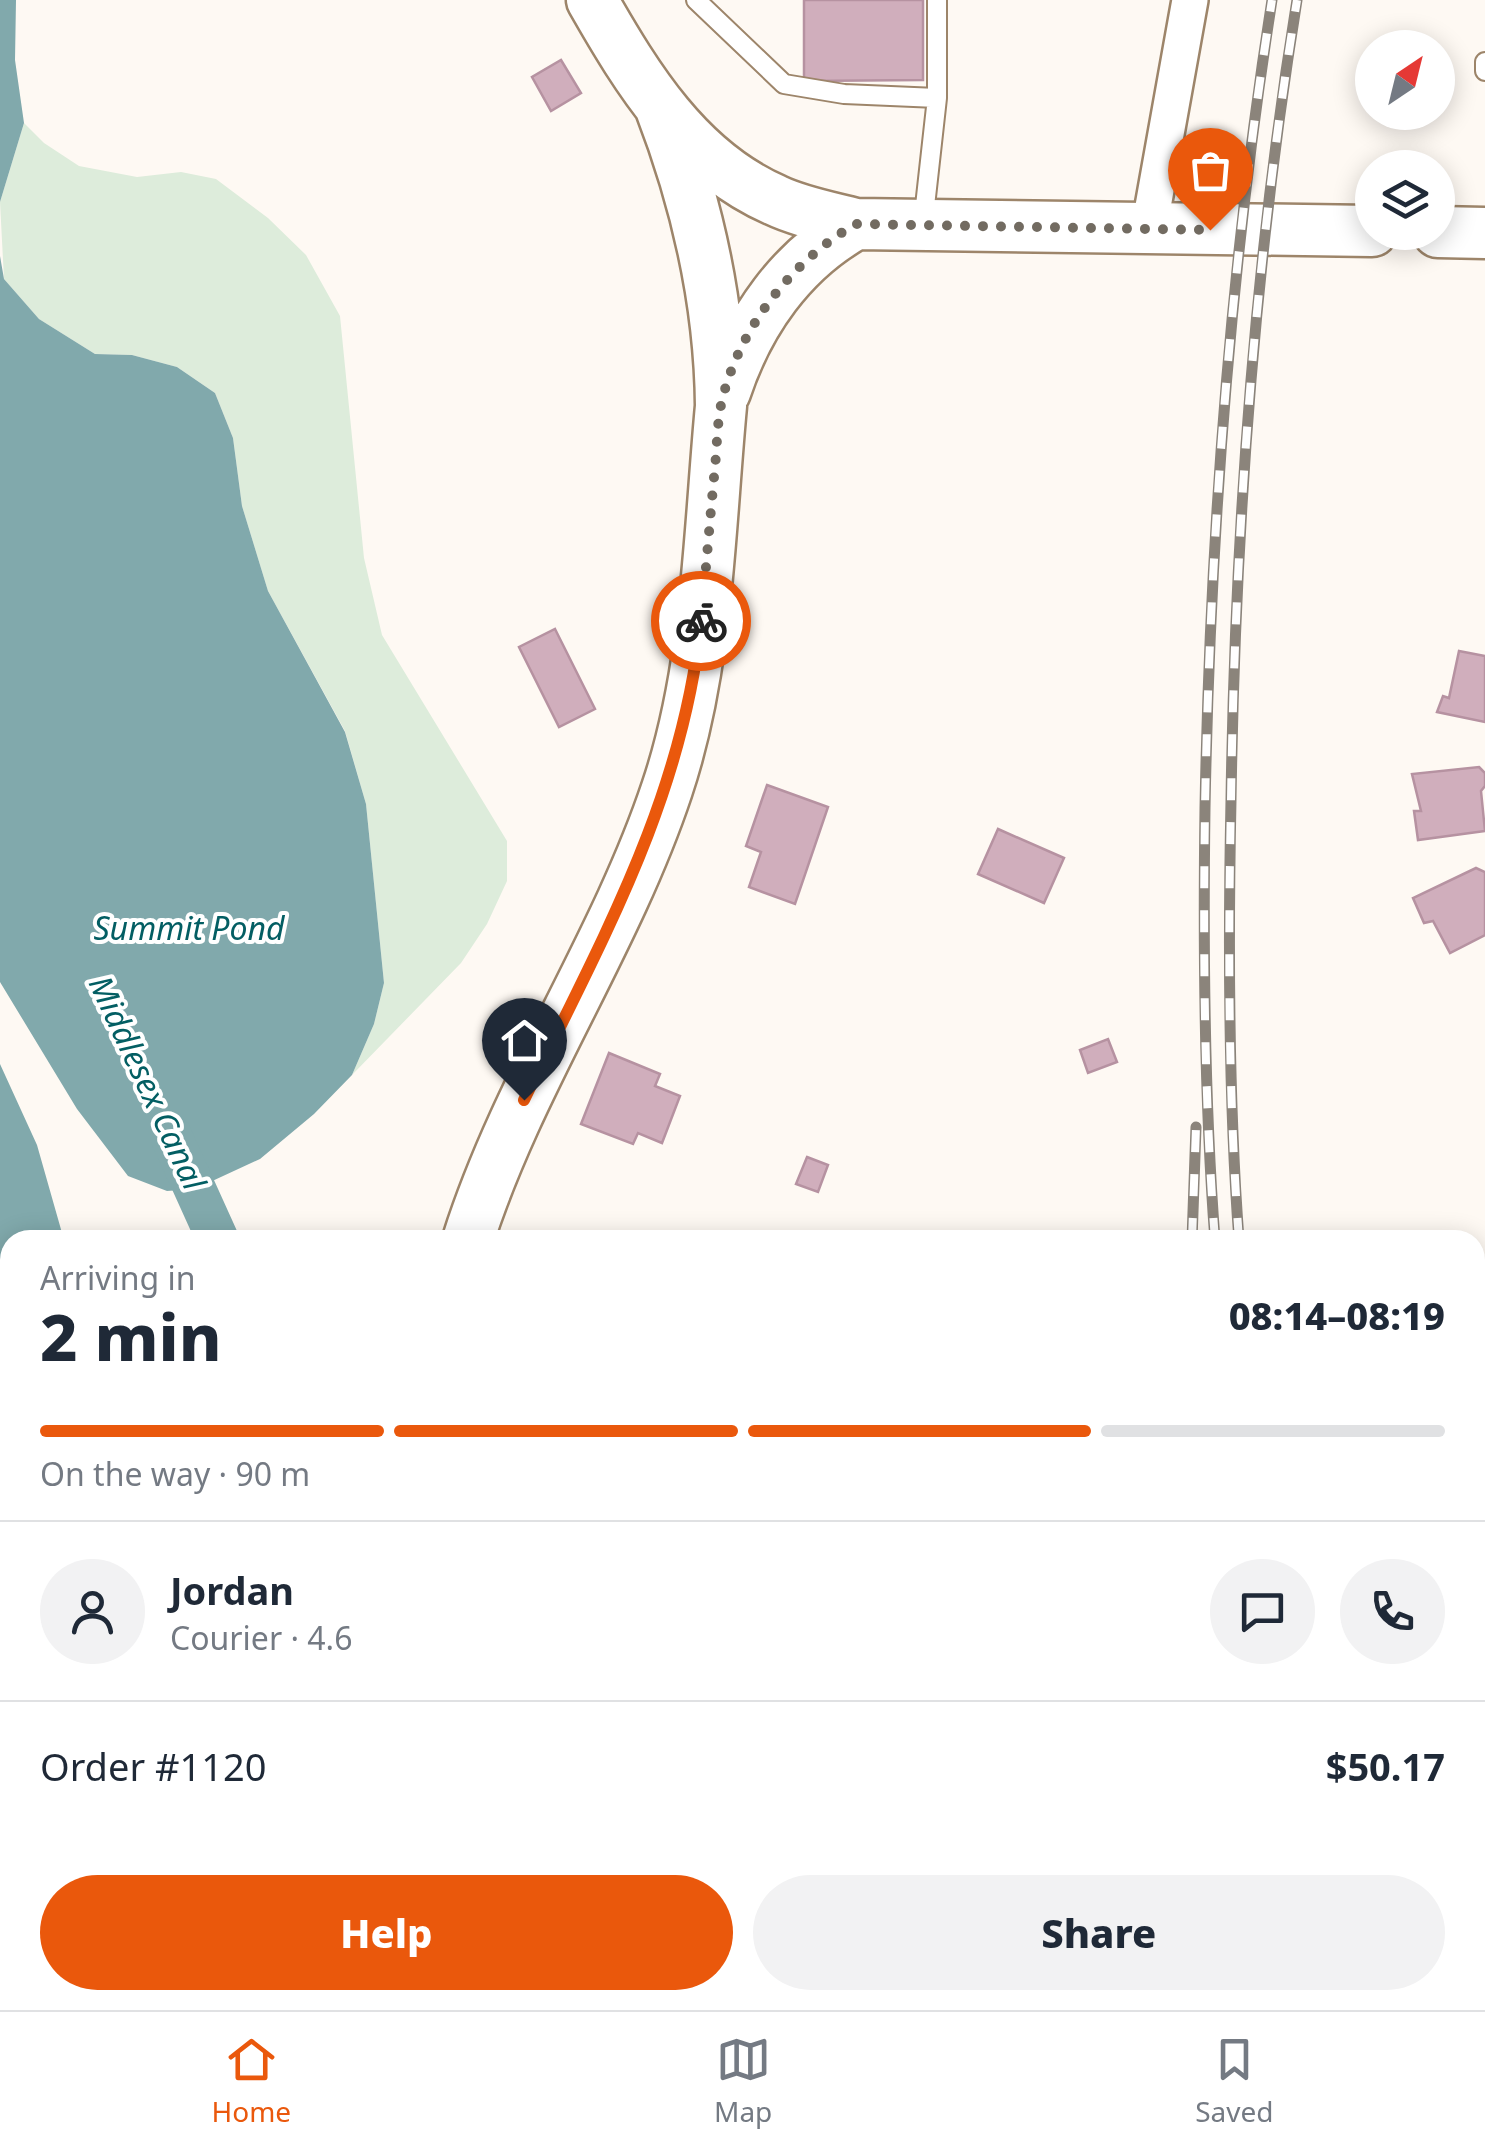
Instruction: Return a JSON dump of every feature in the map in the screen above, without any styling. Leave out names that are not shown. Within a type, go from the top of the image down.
[{"type":"main road","points":[[472,1230],[503,1147],[619,906],[667,790],[696,670],[720,406],[718,340],[703,244],[681,161],[660,106],[592,0]]},
{"type":"main road","points":[[660,106],[726,173],[774,200],[856,224],[1355,231]]},
{"type":"main road","points":[[720,406],[733,368],[764,311],[807,256],[856,224]]},
{"type":"main road","points":[[1455,232],[1485,232]]},
{"type":"street","points":[[1149,229],[1190,0]]},
{"type":"lane","points":[[696,0],[784,84],[844,94],[937,98]]},
{"type":"lane","points":[[923,224],[937,98],[937,0]]},
{"type":"lane","points":[[1485,62],[1485,71]]},
{"type":"green space","points":[[24,123],[44,143],[79,166],[137,177],[181,172],[216,179],[268,218],[306,255],[340,316],[364,558],[382,635],[507,841],[507,881],[487,924],[461,963],[352,1075],[374,1024],[384,983],[366,804],[345,731],[268,591],[242,506],[233,438],[215,393],[177,367],[132,355],[95,354],[39,319],[4,279],[0,202]]},
{"type":"water","points":[[0,0],[16,0],[15,60],[24,123],[0,202]]},
{"type":"water","name":"Summit Pond","points":[[0,256],[4,279],[39,319],[95,354],[132,355],[177,367],[215,393],[233,438],[242,506],[268,591],[345,732],[366,804],[384,983],[374,1024],[352,1075],[314,1114],[260,1159],[195,1189],[167,1191],[128,1176],[77,1109],[0,982]]},
{"type":"water","points":[[0,1064],[37,1145],[61,1230],[0,1230]]},
{"type":"building","points":[[804,0],[923,0],[923,80],[804,81]]},
{"type":"building","points":[[561,60],[581,93],[551,111],[532,77]]},
{"type":"building","points":[[555,629],[595,709],[559,727],[519,647]]},
{"type":"building","points":[[1459,651],[1485,656],[1485,722],[1437,712],[1443,696],[1449,698]]},
{"type":"building","points":[[1479,767],[1485,773],[1481,791],[1485,831],[1418,840],[1414,811],[1421,811],[1412,774]]},
{"type":"building","points":[[767,785],[828,807],[795,904],[749,887],[761,852],[746,846]]},
{"type":"building","points":[[998,829],[1064,858],[1044,903],[978,874]]},
{"type":"building","points":[[1476,868],[1485,872],[1485,935],[1450,953],[1433,921],[1424,923],[1413,898]]},
{"type":"building","points":[[1108,1039],[1117,1062],[1088,1073],[1080,1050]]},
{"type":"building","points":[[609,1053],[660,1074],[655,1086],[680,1096],[662,1143],[638,1133],[633,1144],[581,1124]]},
{"type":"building","points":[[807,1157],[828,1165],[818,1192],[796,1184]]},
{"type":"waterway","name":"Middlesex Canal","points":[[171,1136],[213,1230]]},
{"type":"railway","points":[[1214,1230],[1204,970],[1212,605],[1234,302],[1272,0]]},
{"type":"railway","points":[[1238,1230],[1229,965],[1237,599],[1258,299],[1297,0]]},
{"type":"railway","points":[[1192,1230],[1196,1127]]},
{"type":"way so far","points":[[701,621],[720,406],[745,342],[764,311],[807,256],[825,241],[856,224],[1210,230]]},
{"type":"route","points":[[524,1100],[619,906],[667,790],[696,670],[701,621]]}]
